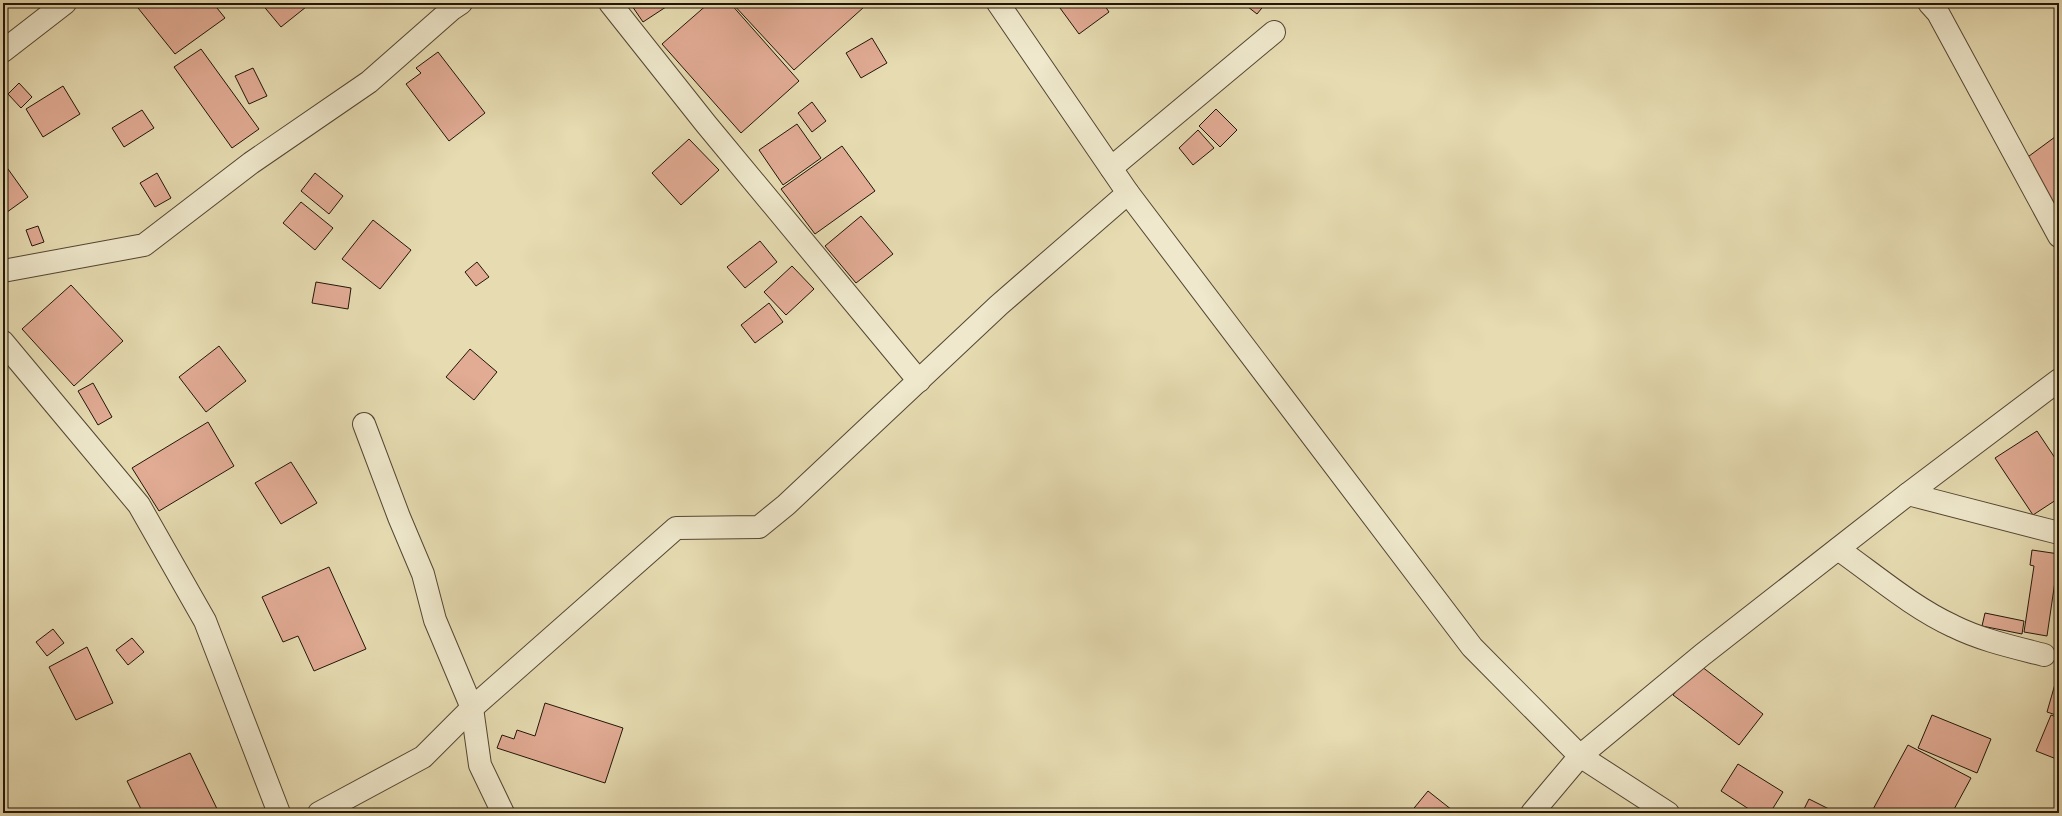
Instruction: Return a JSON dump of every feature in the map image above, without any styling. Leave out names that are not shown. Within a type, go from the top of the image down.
[{"type":"street","points":[[3,51],[65,3]]},
{"type":"street","points":[[3,271],[144,245],[251,163],[369,82],[452,9],[462,3]]},
{"type":"street","points":[[610,3],[706,124],[919,381]]},
{"type":"street","points":[[998,3],[1128,193],[1472,647],[1580,756],[1668,813]]},
{"type":"street","points":[[1939,6],[2059,236]]},
{"type":"street","points":[[1111,168],[1274,32]]},
{"type":"street","points":[[319,813],[422,756],[472,708],[676,528],[759,527],[786,505],[999,305],[1128,193]]},
{"type":"street","points":[[3,342],[139,505],[204,621],[279,813]]},
{"type":"street","points":[[1532,813],[1580,756],[1702,655],[1908,494],[2059,380]]},
{"type":"street","points":[[364,424],[399,517],[423,574],[435,620],[472,708],[480,765],[502,813]]},
{"type":"street","points":[[1908,494],[2059,533]]},
{"type":"street","points":[[1838,549],[1905,597],[1953,626],[1994,642],[2044,655]]},
{"type":"building","points":[[134,3],[213,3],[225,18],[175,54]]},
{"type":"building","points":[[261,3],[311,3],[281,27]]},
{"type":"building","points":[[630,3],[672,3],[643,22]]},
{"type":"building","points":[[709,3],[730,3],[799,81],[741,133],[662,44]]},
{"type":"building","points":[[732,3],[861,3],[864,7],[794,70]]},
{"type":"building","points":[[1066,3],[1103,3],[1109,12],[1079,34],[1060,8]]},
{"type":"building","points":[[1243,3],[1266,3],[1257,14]]},
{"type":"building","points":[[872,38],[887,63],[861,78],[846,53]]},
{"type":"building","points":[[201,49],[259,129],[232,148],[174,67]]},
{"type":"building","points":[[438,52],[485,113],[449,141],[406,84],[421,73],[416,68]]},
{"type":"building","points":[[253,68],[267,96],[249,104],[235,76]]},
{"type":"building","points":[[19,83],[32,97],[21,108],[8,94]]},
{"type":"building","points":[[63,86],[80,114],[43,137],[26,109]]},
{"type":"building","points":[[812,102],[826,121],[812,132],[798,113]]},
{"type":"building","points":[[1216,109],[1237,130],[1220,147],[1199,126]]},
{"type":"building","points":[[142,110],[154,128],[124,147],[112,128]]},
{"type":"building","points":[[797,124],[821,158],[783,185],[759,150]]},
{"type":"building","points":[[1198,130],[1214,148],[1193,165],[1179,148]]},
{"type":"building","points":[[2059,134],[2059,198],[2052,203],[2021,162]]},
{"type":"building","points":[[689,139],[719,170],[681,205],[652,173]]},
{"type":"building","points":[[842,146],[875,191],[815,234],[781,189]]},
{"type":"building","points":[[3,162],[28,197],[3,215]]},
{"type":"building","points":[[157,173],[171,198],[155,207],[140,183]]},
{"type":"building","points":[[315,173],[343,196],[329,214],[301,191]]},
{"type":"building","points":[[301,202],[333,228],[315,250],[283,223]]},
{"type":"building","points":[[861,216],[893,254],[856,283],[825,246]]},
{"type":"building","points":[[373,220],[411,250],[380,289],[342,259]]},
{"type":"building","points":[[38,226],[44,242],[32,246],[26,230]]},
{"type":"building","points":[[760,241],[777,262],[745,288],[727,267]]},
{"type":"building","points":[[477,262],[489,277],[476,286],[465,272]]},
{"type":"building","points":[[792,266],[814,289],[786,315],[764,292]]},
{"type":"building","points":[[316,282],[351,288],[348,309],[312,303]]},
{"type":"building","points":[[71,285],[123,341],[74,386],[22,329]]},
{"type":"building","points":[[769,303],[783,322],[755,343],[741,325]]},
{"type":"building","points":[[219,346],[246,381],[206,412],[179,377]]},
{"type":"building","points":[[470,349],[497,372],[474,400],[446,377]]},
{"type":"building","points":[[93,383],[112,417],[98,425],[78,391]]},
{"type":"building","points":[[208,422],[234,466],[159,511],[132,468]]},
{"type":"building","points":[[2037,431],[2059,464],[2059,498],[2033,515],[1995,458]]},
{"type":"building","points":[[291,462],[317,503],[281,524],[255,483]]},
{"type":"building","points":[[2032,550],[2059,554],[2047,636],[2024,632],[2034,566],[2030,565]]},
{"type":"building","points":[[329,567],[366,649],[314,671],[298,636],[283,642],[262,597]]},
{"type":"building","points":[[2059,593],[2059,645],[2056,644]]},
{"type":"building","points":[[1985,613],[2024,621],[2022,634],[1982,626]]},
{"type":"building","points":[[53,629],[64,643],[47,656],[36,642]]},
{"type":"building","points":[[132,638],[144,652],[128,665],[116,650]]},
{"type":"building","points":[[87,647],[113,703],[76,720],[49,667]]},
{"type":"building","points":[[1697,663],[1763,714],[1739,745],[1673,695]]},
{"type":"building","points":[[2059,670],[2059,716],[2047,712]]},
{"type":"building","points":[[545,703],[623,728],[605,783],[497,748],[502,735],[514,739],[517,730],[535,736]]},
{"type":"building","points":[[1932,715],[1991,739],[1977,773],[1918,748]]},
{"type":"building","points":[[2051,715],[2059,718],[2059,760],[2036,751]]},
{"type":"building","points":[[1908,745],[1971,778],[1952,813],[1871,813]]},
{"type":"building","points":[[190,753],[219,813],[143,813],[127,781]]},
{"type":"building","points":[[1738,764],[1783,792],[1770,813],[1755,813],[1721,791]]},
{"type":"building","points":[[1428,791],[1452,810],[1450,813],[1410,813]]},
{"type":"building","points":[[1809,799],[1837,813],[1802,813]]}]
